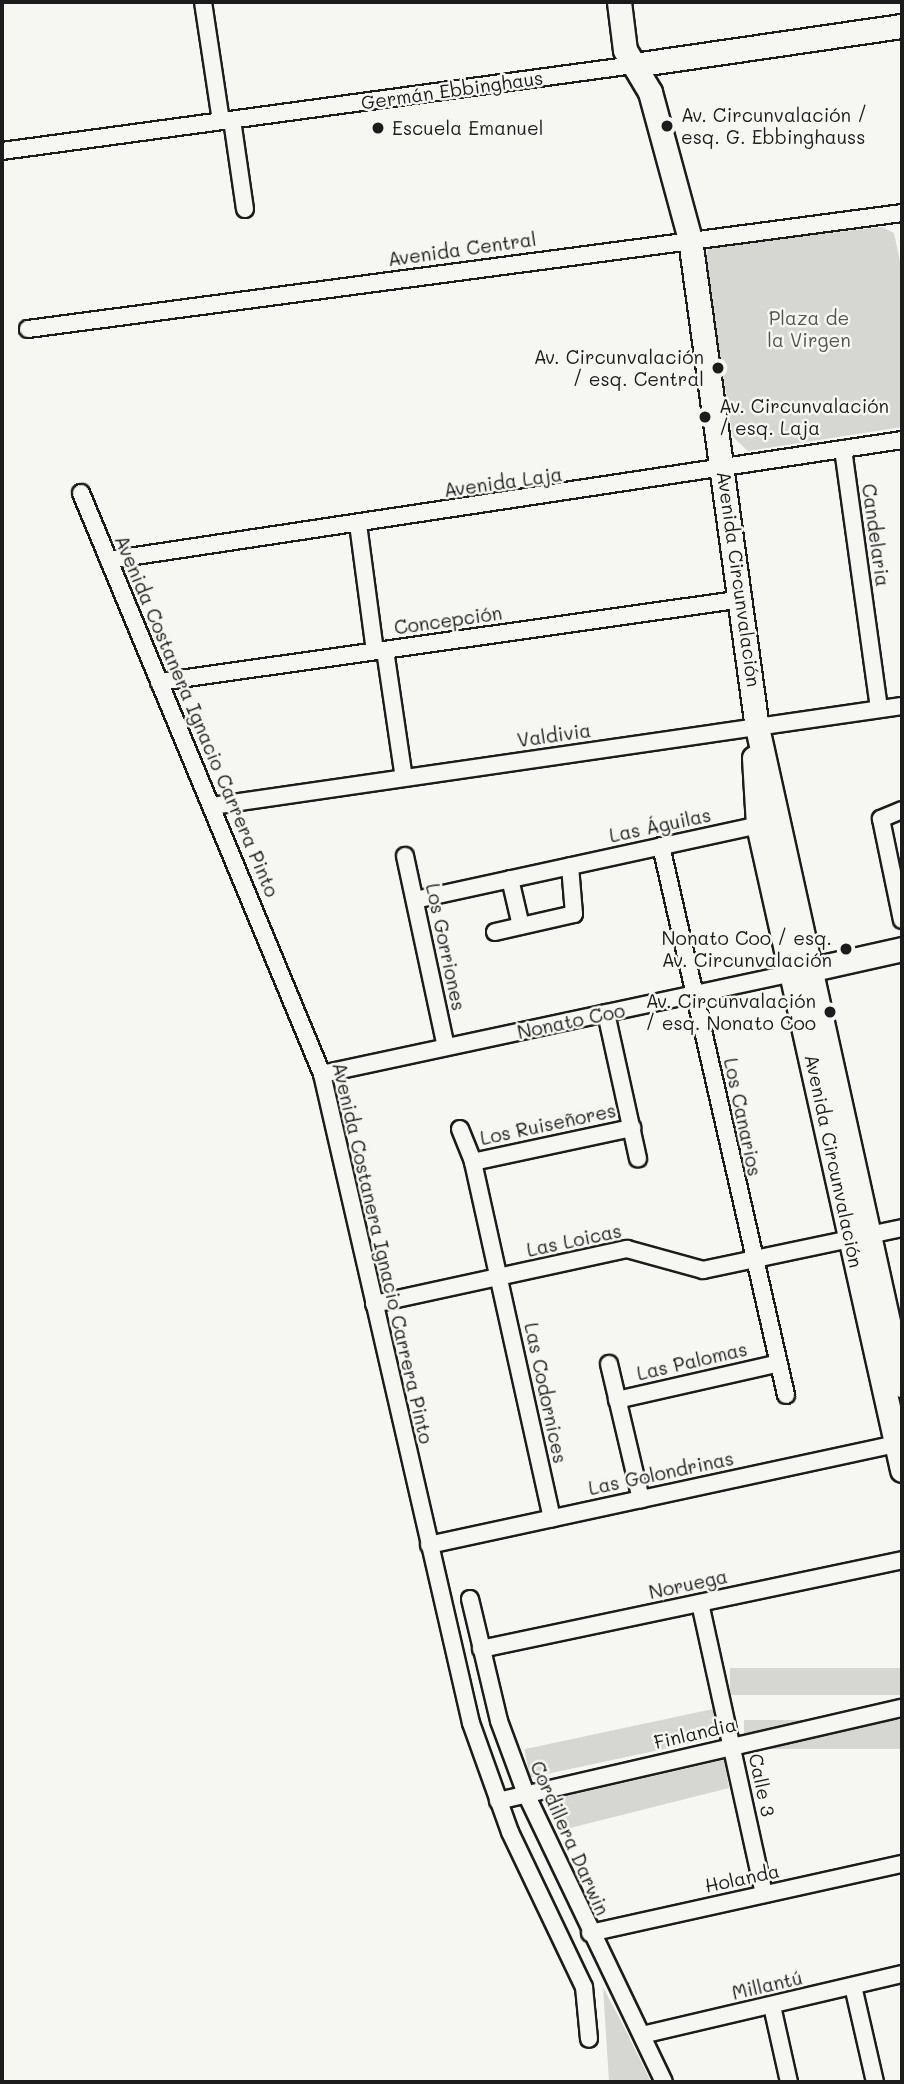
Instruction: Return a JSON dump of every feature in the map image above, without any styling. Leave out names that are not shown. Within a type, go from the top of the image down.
[{"type":"street","points":[[203,2],[245,209]]},
{"type":"street","name":"Avenida Circunvalación","points":[[619,2],[625,50],[655,107],[690,239],[743,599],[757,727],[801,971],[860,1237],[902,1470]]},
{"type":"street","name":"Germán Ebbinghaus","points":[[2,151],[902,26]]},
{"type":"street","name":"Avenida Central","points":[[29,329],[690,239],[901,219]]},
{"type":"street","name":"Avenida Laja","points":[[109,560],[902,440]]},
{"type":"street","name":"Candelaria","points":[[843,449],[879,709]]},
{"type":"street","name":"Avenida Costanera Ignacio Carrera Pinto","points":[[81,493],[322,1074],[467,1710],[498,1801],[584,1987],[589,2039]]},
{"type":"street","points":[[358,524],[404,778]]},
{"type":"street","name":"Concepción","points":[[159,682],[743,599]]},
{"type":"street","name":"Valdivia","points":[[212,806],[902,706]]},
{"type":"street","name":"Avenida Circunvalación","points":[[757,727],[758,825],[801,971]]},
{"type":"street","points":[[902,810],[882,817],[902,920]]},
{"type":"street","name":"Las Águilas","points":[[415,900],[758,825]]},
{"type":"street","name":"Los Canarios","points":[[662,846],[776,1364],[786,1395]]},
{"type":"street","name":"Los Gorriones","points":[[405,856],[446,1047]]},
{"type":"street","points":[[495,932],[577,911],[570,866]]},
{"type":"street","points":[[510,879],[521,926]]},
{"type":"street","name":"Nonato Coo","points":[[322,1074],[902,949]]},
{"type":"street","points":[[606,1013],[639,1159]]},
{"type":"street","name":"Los Ruiseñores","points":[[473,1162],[632,1128]]},
{"type":"street","points":[[460,1129],[473,1162],[499,1277]]},
{"type":"street","name":"Las Loicas","points":[[374,1304],[627,1249],[698,1270],[902,1228]]},
{"type":"street","name":"Avenida Circunvalación","points":[[860,1237],[902,1385]]},
{"type":"street","name":"Las Codornices","points":[[499,1277],[552,1518]]},
{"type":"street","points":[[609,1364],[641,1499]]},
{"type":"street","name":"Las Palomas","points":[[617,1399],[776,1364]]},
{"type":"street","name":"Las Golondrinas","points":[[429,1545],[899,1443]]},
{"type":"street","name":"Noruega","points":[[481,1649],[902,1560]]},
{"type":"street","name":"Cordillera Darwin","points":[[470,1599],[481,1649],[526,1794],[590,1933],[664,2082]]},
{"type":"street","name":"Calle 3","points":[[700,1603],[764,1894]]},
{"type":"street","name":"Finlandia","points":[[498,1801],[902,1708]]},
{"type":"street","name":"Holanda","points":[[590,1933],[902,1864]]},
{"type":"street","name":"Millantú","points":[[642,2035],[902,1974]]},
{"type":"street","points":[[853,1986],[875,2082]]},
{"type":"street","points":[[772,2006],[789,2082]]},
{"type":"green space","name":"Plaza de la Virgen","points":[[882,227],[894,233],[902,271],[902,427],[748,451],[733,437],[704,256],[711,246]]},
{"type":"green space","points":[[730,1668],[902,1668],[902,1695],[730,1695]]},
{"type":"green space","points":[[713,1709],[719,1737],[530,1777],[524,1749]]},
{"type":"green space","points":[[744,1720],[902,1720],[902,1749],[744,1749]]},
{"type":"green space","points":[[724,1760],[729,1788],[566,1829],[554,1799]]},
{"type":"green space","points":[[603,1987],[625,2029],[651,2082],[609,2082]]},
{"type":"place","name":"Av. Circunvalación / esq. G. Ebbinghauss","points":[[667,126]]},
{"type":"place","name":"Escuela Emanuel","points":[[378,128]]},
{"type":"place","name":"Av. Circunvalación / esq. Central","points":[[718,368]]},
{"type":"place","name":"Av. Circunvalación / esq. Laja","points":[[705,417]]},
{"type":"place","name":"Nonato Coo / esq. Av. Circunvalación","points":[[846,949]]},
{"type":"place","name":"Av. Circunvalación / esq. Nonato Coo","points":[[830,1012]]}]
